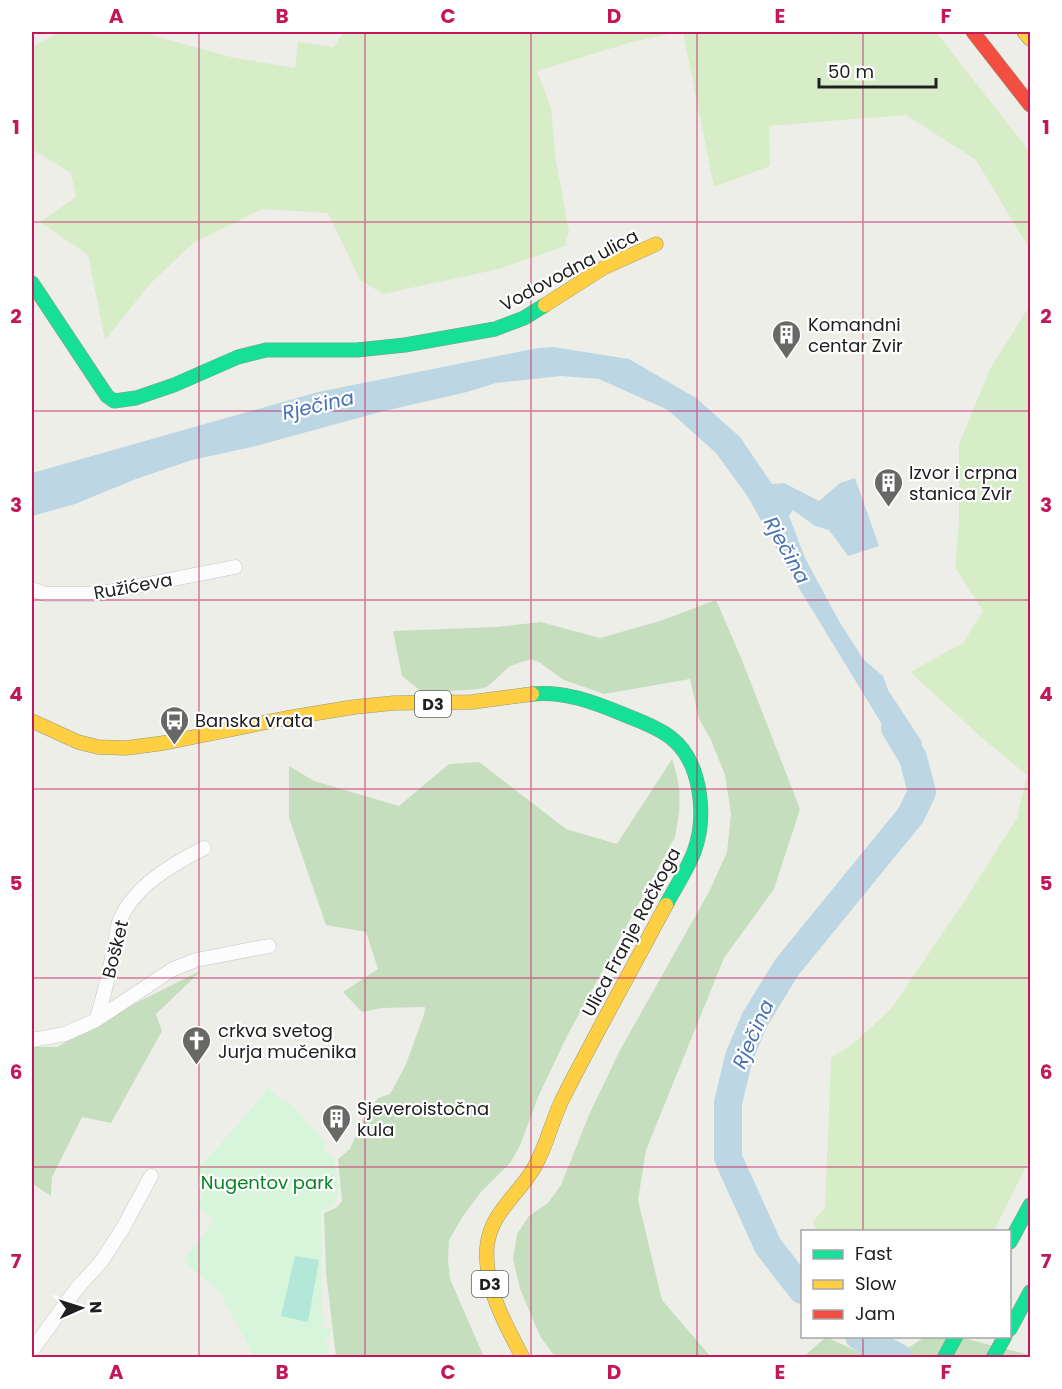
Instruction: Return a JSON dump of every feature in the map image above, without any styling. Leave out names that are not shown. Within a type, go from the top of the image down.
[{"type":"main road","points":[[973,32],[1030,105]]},
{"type":"main road","points":[[1024,32],[1030,39]]},
{"type":"main road","name":"Vodovodna ulica","points":[[32,283],[107,396],[114,401],[124,401],[174,385],[249,354],[276,350],[357,350],[405,345],[495,329],[524,318],[603,268],[656,244]]},
{"type":"main road","name":"Ulica Franje Račkoga","points":[[32,721],[59,736],[83,744],[108,748],[154,743],[311,713],[370,705],[445,704],[549,693],[577,698],[609,708],[654,727],[675,741],[690,763],[699,794],[701,825],[694,852],[562,1101],[535,1167],[502,1208],[487,1245],[487,1273],[502,1319],[523,1358]]},
{"type":"main road","points":[[1011,1240],[1030,1205]]},
{"type":"main road","points":[[1011,1327],[1030,1292]]},
{"type":"main road","points":[[944,1358],[955,1338]]},
{"type":"main road","points":[[993,1358],[1004,1338]]},
{"type":"street","name":"Ružićeva","points":[[32,589],[45,594],[98,594],[235,567]]},
{"type":"street","name":"Bošket","points":[[96,1020],[119,920],[131,901],[149,883],[177,862],[204,848]]},
{"type":"street","points":[[32,1040],[65,1034],[96,1020],[172,969],[196,960],[269,946]]},
{"type":"street","points":[[32,1350],[78,1287],[100,1262],[123,1228],[151,1176]]},
{"type":"green space","points":[[60,32],[140,32],[235,58],[295,68],[298,42],[333,47],[344,32],[681,32],[632,42],[537,71],[551,108],[556,161],[569,231],[565,246],[499,269],[383,294],[360,280],[328,213],[262,209],[192,244],[150,284],[105,340],[88,255],[40,222],[76,197],[71,173],[32,149],[32,47]]},
{"type":"green space","points":[[683,32],[936,32],[1030,152],[1030,250],[976,160],[906,115],[769,126],[770,166],[714,187]]},
{"type":"green space","points":[[1030,305],[1030,1159],[994,1230],[817,1230],[813,1222],[825,1207],[831,1058],[855,1042],[891,1009],[1017,818],[1027,775],[982,738],[910,672],[963,643],[983,611],[955,567],[959,521],[959,444],[990,369]]},
{"type":"green space","points":[[716,600],[800,809],[774,889],[724,958],[646,1150],[638,1200],[662,1300],[711,1357],[555,1357],[540,1336],[520,1289],[513,1259],[517,1234],[529,1216],[548,1203],[561,1185],[589,1115],[619,1052],[710,890],[727,852],[731,814],[725,775],[711,740],[699,719],[690,679],[604,694],[564,680],[531,659],[510,666],[487,687],[423,693],[402,676],[393,631],[496,627],[541,622],[600,638],[660,621]]},
{"type":"green space","points":[[672,759],[678,779],[680,798],[675,837],[567,1036],[538,1097],[520,1146],[510,1163],[481,1192],[449,1240],[450,1279],[484,1357],[336,1357],[326,1273],[324,1213],[336,1208],[342,1201],[338,1159],[350,1149],[363,1119],[378,1098],[390,1094],[406,1064],[425,1007],[381,1008],[362,1012],[343,992],[378,969],[366,932],[326,925],[289,818],[289,766],[314,781],[399,806],[449,764],[479,762],[566,829],[617,844]]},
{"type":"green space","points":[[202,970],[156,1014],[162,1031],[111,1123],[82,1117],[52,1177],[51,1196],[33,1184],[32,1186],[32,1047],[57,1047],[134,1004]]},
{"type":"green space","name":"Nugentov park","points":[[269,1087],[282,1102],[286,1099],[324,1141],[325,1152],[334,1157],[338,1195],[334,1204],[321,1210],[322,1316],[325,1318],[322,1327],[332,1330],[325,1344],[330,1347],[325,1357],[255,1357],[219,1291],[183,1261],[214,1220],[197,1206],[206,1185],[196,1180],[199,1167]]},
{"type":"green space","points":[[295,1256],[319,1260],[308,1322],[281,1316]]},
{"type":"green space","points":[[825,1338],[828,1338],[870,1357],[803,1357]]},
{"type":"green space","points":[[923,1338],[963,1338],[1030,1355],[1030,1358],[893,1358]]},
{"type":"water","name":"Rječina","points":[[553,347],[629,359],[696,398],[740,437],[772,484],[784,483],[819,501],[840,483],[855,478],[879,546],[848,556],[829,530],[815,526],[793,510],[789,516],[805,558],[839,621],[864,660],[883,676],[888,690],[922,742],[920,756],[908,767],[794,580],[748,497],[716,453],[668,410],[599,379],[561,376],[496,383],[252,447],[192,460],[136,479],[75,504],[32,516],[32,473],[318,392],[538,348]]},
{"type":"waterway","name":"Rječina","points":[[801,1289],[768,1246],[728,1158],[728,1103],[739,1057],[755,1019],[787,967],[911,815],[922,792],[913,758],[895,728]]},
{"type":"waterway","name":"Rječina","points":[[863,1338],[899,1358]]},
{"type":"traffic: fast","points":[[32,283],[107,396],[114,401],[136,398],[174,385],[238,357],[266,350],[357,350],[405,345],[495,329],[524,318],[545,305]]},
{"type":"traffic: fast","points":[[532,694],[568,696],[602,706],[660,730],[681,747],[689,760],[699,790],[700,823],[694,852],[666,905]]},
{"type":"traffic: fast","points":[[1011,1240],[1030,1205]]},
{"type":"traffic: fast","points":[[1011,1327],[1030,1292]]},
{"type":"traffic: fast","points":[[944,1358],[955,1338]]},
{"type":"traffic: fast","points":[[993,1358],[1004,1338]]},
{"type":"traffic: slow","points":[[1024,32],[1030,39]]},
{"type":"traffic: slow","points":[[545,305],[603,268],[656,244]]},
{"type":"traffic: slow","points":[[32,721],[78,742],[98,747],[126,748],[164,743],[354,707],[394,703],[472,702],[532,694]]},
{"type":"traffic: slow","points":[[523,1358],[492,1291],[487,1262],[489,1235],[500,1213],[535,1166],[563,1098],[666,905]]},
{"type":"traffic: jam","points":[[973,32],[1030,105]]},
{"type":"place","name":"Komandni centar Zvir","points":[[787,360]]},
{"type":"place","name":"Izvor i crpna stanica Zvir","points":[[888,508]]},
{"type":"place","name":"Banska vrata","points":[[174,746]]},
{"type":"place","name":"crkva svetog Jurja mučenika","points":[[197,1066]]},
{"type":"place","name":"Sjeveroistočna kula","points":[[336,1144]]}]
